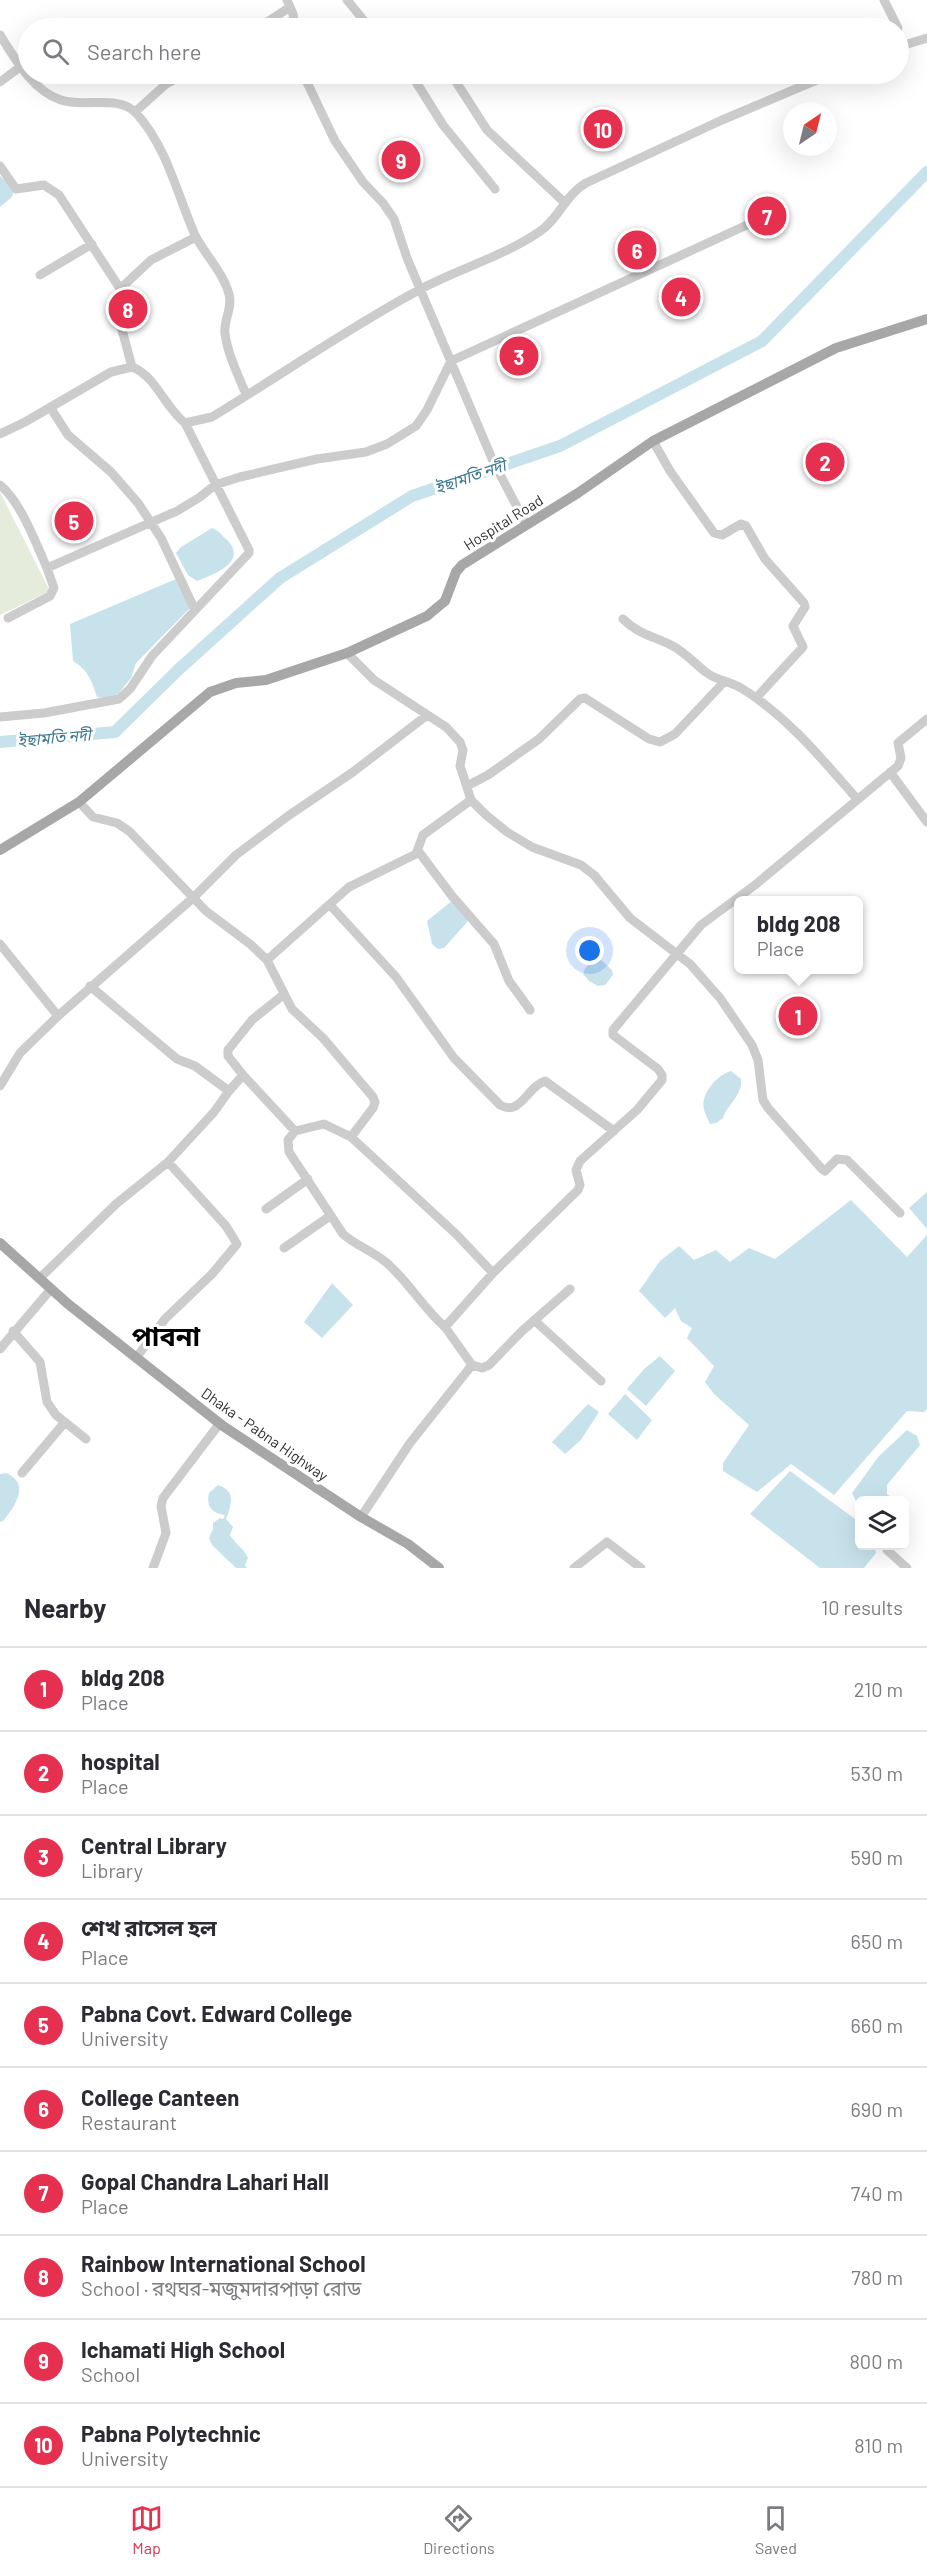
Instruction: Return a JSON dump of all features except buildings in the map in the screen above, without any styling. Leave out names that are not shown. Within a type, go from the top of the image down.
[{"type":"main road","name":"Hospital Road","points":[[0,850],[79,802],[210,692],[236,683],[266,680],[347,653],[438,609],[445,601],[456,572],[462,565],[578,493],[653,441],[837,348],[927,318]]},
{"type":"main road","name":"Dhaka - Pabna Highway","points":[[0,1243],[41,1277],[51,1289],[220,1423],[361,1517],[408,1544],[437,1567]]},
{"type":"street","points":[[346,0],[361,18]]},
{"type":"street","points":[[884,0],[893,18]]},
{"type":"street","points":[[271,18],[289,4]]},
{"type":"street","points":[[0,35],[18,64]]},
{"type":"street","points":[[909,44],[927,38]]},
{"type":"street","points":[[0,82],[18,68]]},
{"type":"street","points":[[39,84],[50,94],[64,101],[122,104],[135,112],[162,156],[196,237],[229,294],[229,314],[225,334],[232,360],[246,394]]},
{"type":"street","points":[[135,112],[168,84]]},
{"type":"street","points":[[308,84],[334,141],[363,182],[383,203],[394,219],[493,461],[526,524]]},
{"type":"street","points":[[417,84],[443,125],[495,189]]},
{"type":"street","points":[[457,84],[487,130],[564,202]]},
{"type":"street","points":[[185,423],[212,417],[421,288],[527,239],[548,225],[575,189],[722,120],[807,84]]},
{"type":"street","points":[[0,167],[16,189],[44,185],[59,195],[92,244],[121,290],[122,326],[132,367],[148,379],[185,423],[249,550],[249,553],[152,656],[130,689],[119,699],[44,713],[0,717]]},
{"type":"street","points":[[47,568],[149,521],[177,511],[215,485],[317,459],[366,453],[387,444],[416,426],[428,410],[451,361],[749,224]]},
{"type":"street","points":[[121,290],[152,260],[196,237]]},
{"type":"street","points":[[40,275],[92,244]]},
{"type":"street","points":[[0,434],[111,372],[132,367]]},
{"type":"street","points":[[50,407],[68,435],[111,472],[138,503],[177,569],[195,610]]},
{"type":"street","points":[[653,441],[670,471],[714,533],[719,535],[741,524],[746,526],[765,559],[804,603],[805,607],[793,626],[803,647],[756,698]]},
{"type":"street","points":[[0,485],[8,491],[15,503],[47,568],[54,588],[50,596],[8,618]]},
{"type":"street","points":[[623,619],[636,631],[673,645],[707,673],[739,687],[756,698],[790,727],[857,799]]},
{"type":"street","points":[[347,653],[374,680],[446,727],[460,742],[463,750],[460,766],[471,800],[507,832],[532,846],[580,865],[594,875],[630,918],[678,952],[720,998],[752,1045],[758,1060],[763,1100],[768,1108],[822,1169],[825,1171],[837,1159],[847,1160],[900,1213]]},
{"type":"street","points":[[467,786],[488,775],[539,739],[580,699],[585,698],[649,739],[660,742],[675,734],[724,682]]},
{"type":"street","points":[[0,1086],[20,1053],[90,986],[127,957],[193,898],[236,855],[353,772],[426,716]]},
{"type":"street","points":[[740,896],[890,772],[900,762],[898,742],[927,719]]},
{"type":"street","points":[[890,772],[927,822]]},
{"type":"street","points":[[419,852],[423,835],[471,800]]},
{"type":"street","points":[[79,802],[93,817],[117,823],[129,831],[220,924],[250,944],[267,960],[292,1009],[323,1038],[373,1096],[375,1102],[373,1108],[351,1137]]},
{"type":"street","points":[[267,960],[349,887],[419,852]]},
{"type":"street","points":[[419,852],[452,896],[494,944],[509,981],[530,1010]]},
{"type":"street","points":[[445,1327],[493,1273],[578,1190],[580,1185],[577,1166],[637,1110],[662,1077],[658,1069],[613,1035],[613,1030],[701,925],[734,901]]},
{"type":"street","points":[[330,905],[396,977],[454,1058],[500,1105],[509,1108],[517,1106],[536,1086],[545,1081],[614,1131]]},
{"type":"street","points":[[0,944],[58,1016]]},
{"type":"street","points":[[90,986],[177,1059],[195,1066],[229,1091]]},
{"type":"street","points":[[283,995],[252,1020],[228,1050],[228,1056],[295,1131]]},
{"type":"street","points":[[41,1277],[116,1204],[168,1162],[214,1112],[243,1075]]},
{"type":"street","points":[[493,1273],[457,1235],[351,1137],[324,1124],[295,1131],[286,1145],[330,1216],[350,1240],[369,1249],[390,1265],[429,1312],[445,1327],[472,1365],[482,1368],[489,1365],[534,1320],[570,1289]]},
{"type":"street","points":[[136,1358],[165,1319],[212,1274],[237,1244],[226,1226],[168,1162]]},
{"type":"street","points":[[266,1209],[308,1179]]},
{"type":"street","points":[[284,1248],[330,1216]]},
{"type":"street","points":[[0,1349],[51,1289]]},
{"type":"street","points":[[534,1320],[601,1381]]},
{"type":"street","points":[[13,1331],[40,1362],[47,1402],[65,1422],[86,1439]]},
{"type":"street","points":[[361,1517],[410,1443],[472,1365]]},
{"type":"street","points":[[22,1473],[65,1422]]},
{"type":"street","points":[[153,1568],[166,1533],[161,1506],[163,1498],[220,1423]]},
{"type":"street","points":[[574,1568],[607,1542],[641,1568]]},
{"type":"street","points":[[887,1550],[907,1568]]},
{"type":"green space","points":[[0,492],[50,591],[0,615]]},
{"type":"water","points":[[0,176],[14,190],[12,197],[0,207]]},
{"type":"water","points":[[212,528],[227,540],[234,554],[227,566],[197,581],[188,575],[176,553],[181,547]]},
{"type":"water","points":[[176,579],[191,607],[136,663],[131,678],[119,693],[109,699],[97,697],[89,676],[73,661],[70,624]]},
{"type":"water","points":[[453,900],[469,920],[444,948],[438,949],[432,944],[427,921]]},
{"type":"water","points":[[594,960],[601,960],[612,970],[613,975],[605,985],[598,986],[583,974],[585,968]]},
{"type":"water","points":[[731,1071],[741,1079],[740,1090],[723,1118],[710,1124],[703,1104],[707,1092],[715,1081]]},
{"type":"water","points":[[927,1192],[927,1229],[909,1208]]},
{"type":"water","points":[[851,1200],[907,1257],[927,1235],[927,1409],[924,1412],[907,1411],[834,1495],[791,1464],[757,1492],[723,1471],[723,1463],[749,1425],[714,1394],[705,1382],[714,1366],[687,1338],[692,1328],[681,1321],[675,1308],[665,1318],[639,1291],[660,1261],[679,1246],[694,1260],[716,1250],[730,1262],[749,1248],[775,1259]]},
{"type":"water","points":[[332,1283],[353,1305],[322,1338],[304,1322]]},
{"type":"water","points":[[660,1356],[675,1371],[646,1406],[627,1389],[644,1369]]},
{"type":"water","points":[[625,1394],[652,1420],[637,1440],[608,1414]]},
{"type":"water","points":[[588,1404],[599,1412],[581,1440],[565,1454],[552,1442]]},
{"type":"water","points":[[907,1430],[917,1436],[920,1445],[887,1485],[887,1494],[890,1496],[855,1496],[855,1499],[852,1493],[879,1456]]},
{"type":"water","points":[[790,1471],[855,1519],[855,1550],[875,1550],[876,1553],[864,1568],[820,1568],[750,1514]]},
{"type":"water","points":[[6,1473],[14,1477],[19,1489],[12,1509],[0,1522],[0,1474]]},
{"type":"water","points":[[218,1485],[230,1495],[231,1504],[226,1519],[233,1527],[230,1535],[248,1558],[245,1565],[247,1568],[236,1568],[212,1545],[209,1538],[213,1523],[220,1518],[223,1519],[225,1515],[213,1511],[208,1502],[209,1493]]},
{"type":"waterway","name":"ইছামতি নদী","points":[[0,742],[115,732],[178,670],[280,578],[412,496],[560,446],[762,341],[927,172]]},
{"type":"place","name":"Pabna Polytechnic","points":[[603,129]]},
{"type":"place","name":"Ichamati High School","points":[[401,160]]},
{"type":"place","name":"Gopal Chandra Lahari Hall","points":[[767,216]]},
{"type":"place","name":"College Canteen","points":[[637,250]]},
{"type":"place","name":"শেখ রাসেল হল","points":[[681,297]]},
{"type":"place","name":"Rainbow International School","points":[[128,309]]},
{"type":"place","name":"Central Library","points":[[519,356]]},
{"type":"place","name":"hospital","points":[[825,462]]},
{"type":"place","name":"Pabna Covt. Edward College","points":[[74,521]]},
{"type":"place","name":"bldg 208","points":[[798,1016]]},
{"type":"district","name":"পাবনা","points":[[166,1335]]}]
